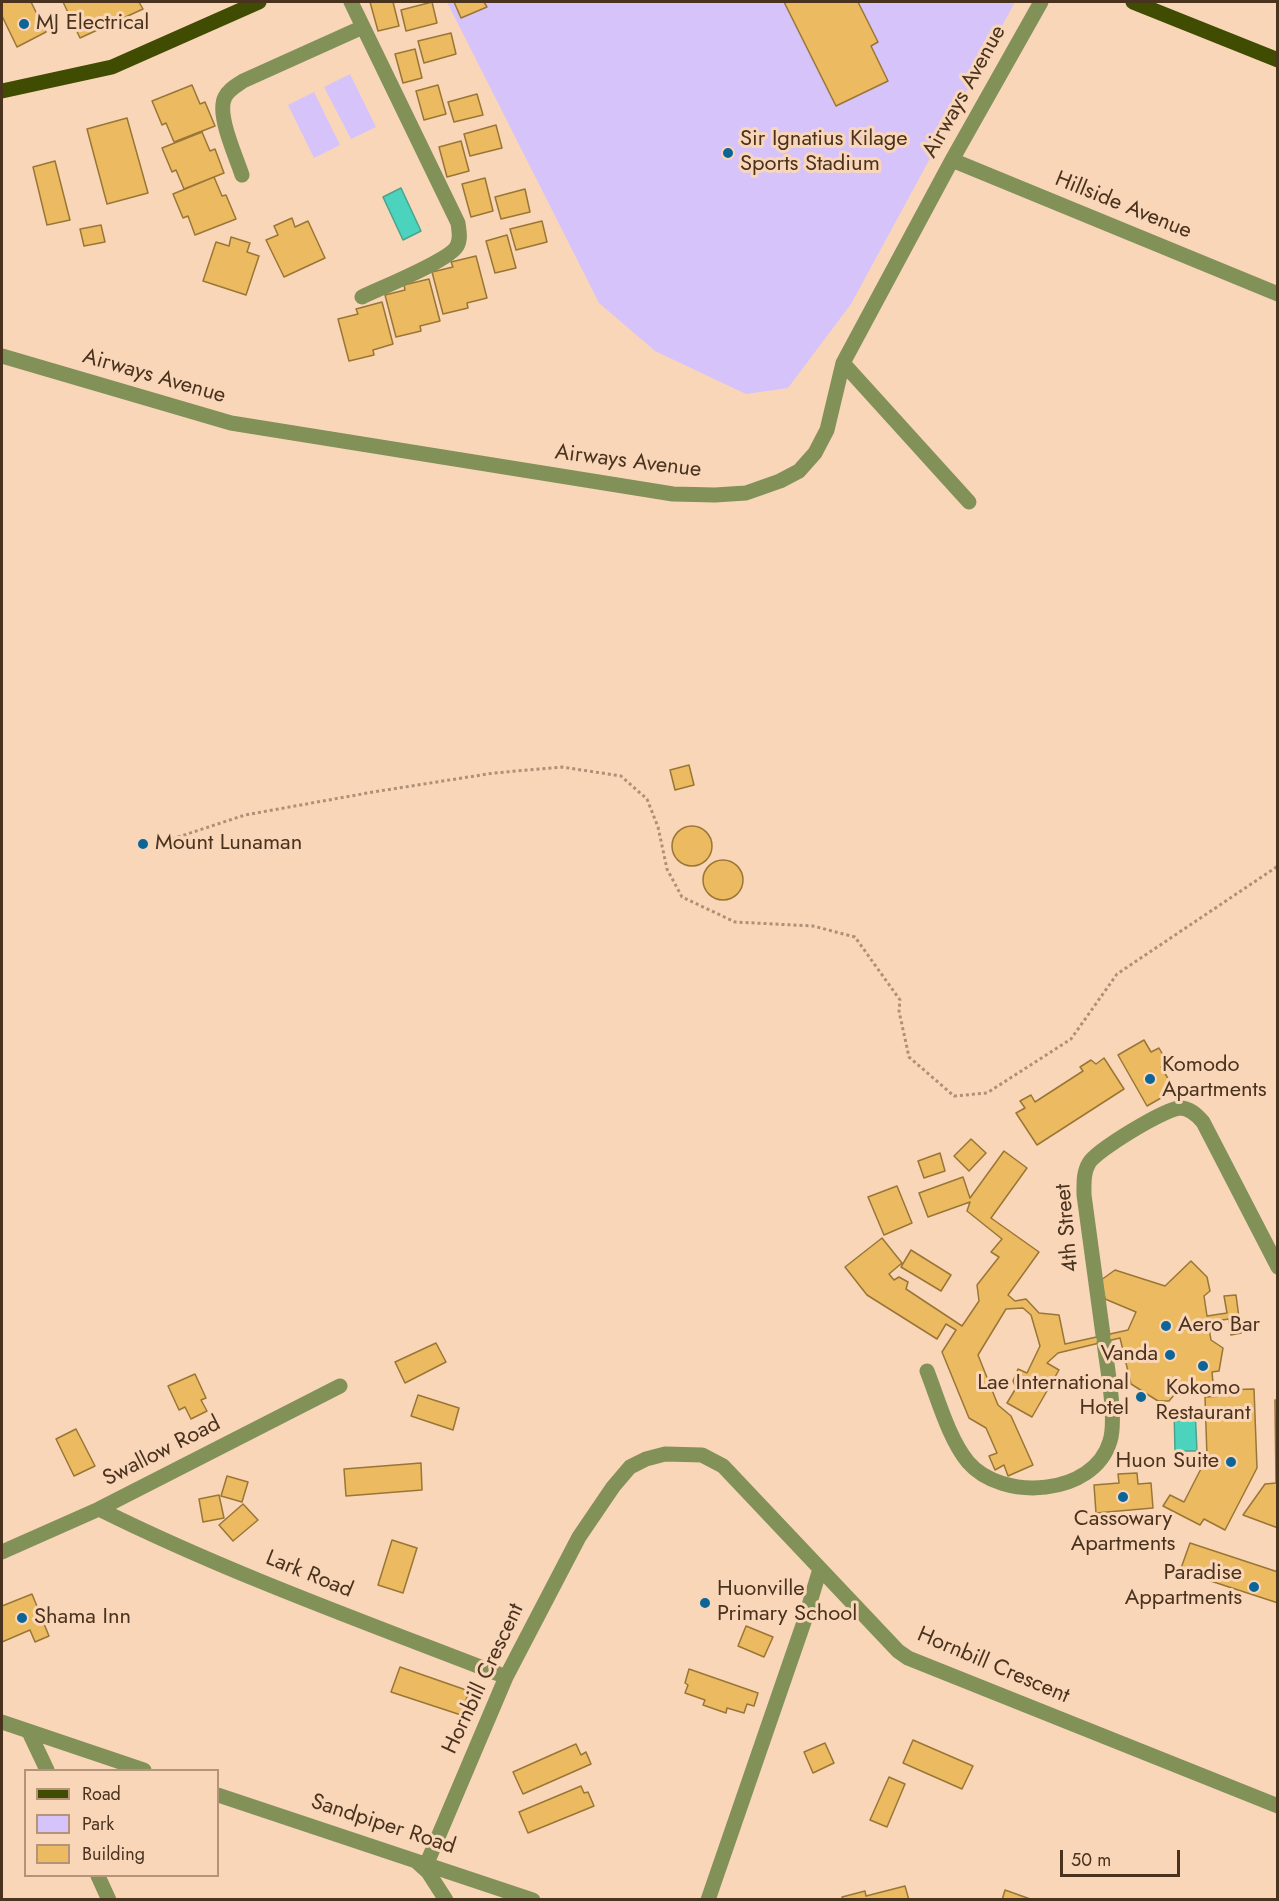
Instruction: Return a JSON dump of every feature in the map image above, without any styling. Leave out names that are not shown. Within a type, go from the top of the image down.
[{"type":"main road","points":[[3,89],[112,67],[259,2]]},
{"type":"main road","points":[[1133,2],[1278,60]]},
{"type":"street","points":[[351,2],[458,223],[460,237],[458,246],[439,260],[362,297]]},
{"type":"street","name":"Airways Avenue","points":[[2,356],[231,423],[673,494],[746,493],[780,482],[799,471],[815,453],[827,430],[843,363],[952,160],[1041,2]]},
{"type":"street","points":[[242,175],[222,107],[231,89],[243,81],[363,27]]},
{"type":"street","name":"Hillside Avenue","points":[[952,160],[1278,294]]},
{"type":"street","points":[[843,363],[969,502]]},
{"type":"street","name":"4th Street","points":[[927,1371],[950,1431],[968,1461],[978,1471],[989,1477],[1022,1487],[1056,1486],[1077,1480],[1090,1471],[1106,1453],[1111,1440],[1112,1427],[1111,1396],[1084,1195],[1084,1176],[1089,1163],[1100,1153],[1154,1118],[1171,1110],[1182,1108],[1193,1112],[1203,1122],[1278,1267]]},
{"type":"street","name":"Swallow Road","points":[[2,1552],[99,1509],[340,1386]]},
{"type":"street","name":"Hornbill Crescent","points":[[421,1861],[506,1677],[579,1537],[613,1487],[630,1467],[646,1459],[665,1454],[702,1455],[723,1466],[898,1651],[908,1658],[1278,1806]]},
{"type":"street","name":"Lark Road","points":[[99,1509],[150,1534],[303,1598],[506,1677]]},
{"type":"street","points":[[708,1899],[804,1622],[820,1569]]},
{"type":"street","points":[[2,1722],[141,1769]]},
{"type":"street","points":[[29,1732],[47,1769]]},
{"type":"street","name":"Sandpiper Road","points":[[219,1795],[534,1899]]},
{"type":"street","points":[[421,1861],[446,1899]]},
{"type":"street","points":[[99,1877],[109,1899]]},
{"type":"path","points":[[172,839],[245,815],[494,773],[562,767],[621,776],[647,799],[657,827],[666,869],[682,897],[735,922],[813,926],[855,937],[900,1000],[899,1011],[909,1057],[954,1096],[987,1093],[1071,1040],[1117,974],[1278,866]]},
{"type":"green space","name":"Sir Ignatius Kilage Sports Stadium","points":[[447,2],[1015,2],[851,304],[788,388],[746,394],[655,351],[599,303]]},
{"type":"green space","points":[[350,74],[376,127],[351,139],[324,87]]},
{"type":"green space","points":[[314,92],[340,145],[314,158],[288,105]]},
{"type":"water","points":[[401,188],[421,231],[403,240],[383,197]]},
{"type":"water","points":[[1195,1408],[1197,1451],[1175,1451],[1174,1409]]},
{"type":"building","name":"MJ Electrical","points":[[2,2],[31,2],[46,32],[17,47],[2,16]]},
{"type":"building","points":[[63,2],[139,2],[143,9],[80,38]]},
{"type":"building","points":[[370,2],[393,2],[399,26],[378,31]]},
{"type":"building","points":[[432,2],[437,23],[406,31],[401,10]]},
{"type":"building","points":[[454,2],[484,2],[487,7],[461,18]]},
{"type":"building","points":[[784,2],[858,2],[878,42],[871,46],[888,81],[836,106]]},
{"type":"building","points":[[451,33],[456,54],[424,63],[418,41]]},
{"type":"building","points":[[415,49],[422,78],[403,83],[395,54]]},
{"type":"building","points":[[192,85],[200,104],[205,102],[215,126],[174,142],[166,123],[162,125],[152,101]]},
{"type":"building","points":[[438,85],[446,114],[424,120],[416,91]]},
{"type":"building","points":[[477,94],[483,115],[454,122],[448,102]]},
{"type":"building","points":[[127,118],[148,193],[107,204],[87,129]]},
{"type":"building","points":[[496,125],[502,148],[470,156],[464,134]]},
{"type":"building","points":[[202,132],[210,151],[215,149],[224,173],[184,189],[176,170],[172,172],[162,148]]},
{"type":"building","points":[[461,141],[469,171],[447,177],[439,147]]},
{"type":"building","points":[[55,161],[70,220],[47,225],[33,167]]},
{"type":"building","points":[[214,177],[222,196],[226,195],[236,219],[195,235],[188,216],[183,218],[173,194]]},
{"type":"building","points":[[485,178],[493,211],[471,217],[462,184]]},
{"type":"building","points":[[525,189],[530,212],[501,219],[495,197]]},
{"type":"building","points":[[292,218],[295,227],[308,221],[325,258],[284,277],[266,240],[278,235],[274,226]]},
{"type":"building","points":[[542,221],[547,242],[516,250],[510,229]]},
{"type":"building","points":[[101,225],[105,242],[84,246],[80,229]]},
{"type":"building","points":[[507,235],[516,268],[495,273],[486,241]]},
{"type":"building","points":[[231,237],[250,243],[247,252],[259,256],[246,295],[203,281],[216,242],[229,246]]},
{"type":"building","points":[[476,256],[487,298],[467,303],[468,308],[443,314],[432,272],[453,267],[451,262]]},
{"type":"building","points":[[429,279],[440,321],[420,326],[421,331],[396,337],[385,295],[405,290],[404,285]]},
{"type":"building","points":[[382,302],[393,344],[373,350],[374,355],[349,361],[338,319],[358,314],[356,309]]},
{"type":"building","points":[[689,765],[694,785],[675,790],[670,770]]},
{"type":"building","points":[[692,826],[700,827],[706,832],[711,838],[711,854],[706,860],[700,865],[692,866],[684,865],[678,860],[673,854],[672,846],[673,838],[678,832],[684,827]]},
{"type":"building","points":[[723,860],[737,866],[743,880],[737,894],[723,900],[709,894],[703,880],[709,866]]},
{"type":"building","name":"Komodo Apartments","points":[[1144,1040],[1151,1052],[1159,1048],[1168,1064],[1161,1067],[1175,1090],[1147,1106],[1118,1055]]},
{"type":"building","points":[[1104,1058],[1124,1089],[1037,1145],[1016,1113],[1025,1108],[1020,1101],[1031,1095],[1035,1102],[1083,1071],[1080,1067],[1091,1060],[1096,1064]]},
{"type":"building","points":[[971,1139],[986,1153],[969,1171],[954,1156]]},
{"type":"building","points":[[1004,1151],[1027,1168],[991,1218],[1039,1252],[1008,1295],[1015,1301],[1026,1299],[1039,1313],[1059,1315],[1065,1344],[1128,1330],[1136,1312],[1105,1299],[1101,1280],[1115,1270],[1165,1286],[1191,1261],[1207,1277],[1210,1291],[1204,1296],[1207,1316],[1227,1313],[1224,1296],[1236,1295],[1241,1333],[1231,1335],[1229,1319],[1208,1322],[1211,1340],[1223,1348],[1219,1371],[1212,1372],[1213,1383],[1180,1388],[1169,1401],[1158,1401],[1131,1384],[1120,1338],[1058,1353],[1047,1363],[1059,1370],[1032,1417],[1007,1403],[1016,1388],[1013,1381],[1018,1369],[1027,1373],[1040,1346],[1031,1315],[1023,1308],[1006,1309],[978,1355],[998,1405],[1011,1416],[1033,1465],[1008,1476],[1004,1465],[995,1470],[989,1456],[997,1453],[986,1428],[969,1418],[942,1352],[956,1330],[946,1324],[937,1339],[867,1295],[845,1267],[882,1238],[902,1263],[889,1274],[894,1280],[899,1277],[908,1282],[906,1289],[962,1326],[979,1301],[977,1285],[999,1257],[991,1252],[1002,1239],[967,1211],[970,1202],[928,1217],[919,1193],[963,1177],[970,1198]]},
{"type":"building","points":[[940,1153],[945,1171],[924,1178],[918,1161]]},
{"type":"building","points":[[897,1186],[912,1223],[884,1235],[868,1197]]},
{"type":"building","points":[[911,1250],[951,1275],[941,1291],[901,1267]]},
{"type":"building","points":[[436,1343],[446,1362],[405,1383],[395,1362]]},
{"type":"building","points":[[195,1374],[206,1398],[201,1400],[207,1411],[191,1419],[185,1407],[179,1410],[168,1386]]},
{"type":"building","name":"Huon Suite","points":[[1254,1389],[1257,1468],[1225,1530],[1204,1519],[1200,1525],[1163,1506],[1170,1495],[1184,1502],[1207,1457],[1205,1397],[1222,1396],[1222,1390]]},
{"type":"building","points":[[418,1395],[459,1408],[453,1430],[411,1416]]},
{"type":"building","points":[[1275,1400],[1278,1400],[1278,1528],[1243,1515],[1265,1484],[1276,1483]]},
{"type":"building","points":[[76,1429],[95,1466],[74,1476],[56,1439]]},
{"type":"building","points":[[421,1463],[422,1490],[346,1496],[344,1469]]},
{"type":"building","name":"Cassowary Apartments","points":[[1137,1473],[1138,1484],[1151,1483],[1153,1508],[1096,1513],[1094,1485],[1119,1483],[1118,1474]]},
{"type":"building","points":[[227,1476],[248,1482],[242,1502],[221,1496]]},
{"type":"building","points":[[219,1495],[224,1518],[203,1522],[199,1499]]},
{"type":"building","points":[[243,1504],[258,1520],[233,1541],[219,1525]]},
{"type":"building","points":[[392,1540],[417,1548],[403,1593],[378,1585]]},
{"type":"building","name":"Paradise Appartments","points":[[1190,1543],[1278,1572],[1278,1603],[1180,1571]]},
{"type":"building","name":"Shama Inn","points":[[32,1594],[49,1636],[35,1642],[30,1630],[2,1642],[2,1606]]},
{"type":"building","points":[[746,1626],[773,1637],[764,1657],[738,1646]]},
{"type":"building","points":[[400,1667],[469,1691],[461,1715],[391,1692]]},
{"type":"building","points":[[689,1669],[758,1693],[754,1706],[747,1704],[744,1713],[727,1708],[726,1713],[703,1705],[705,1700],[685,1693]]},
{"type":"building","points":[[913,1740],[973,1766],[962,1789],[903,1763]]},
{"type":"building","points":[[825,1743],[834,1763],[813,1773],[804,1752]]},
{"type":"building","points":[[576,1744],[581,1755],[586,1752],[591,1764],[523,1794],[513,1772]]},
{"type":"building","points":[[889,1777],[905,1784],[887,1827],[870,1820]]},
{"type":"building","points":[[581,1786],[584,1793],[588,1792],[594,1806],[528,1833],[519,1812]]},
{"type":"building","points":[[905,1886],[909,1900],[843,1900],[842,1897],[865,1891],[866,1896]]},
{"type":"building","points":[[1005,1890],[1033,1900],[1002,1900]]},
{"type":"place","name":"MJ Electrical","points":[[24,24]]},
{"type":"place","name":"Sir Ignatius Kilage Sports Stadium","points":[[728,153]]},
{"type":"place","name":"Mount Lunaman","points":[[143,844]]},
{"type":"place","name":"Komodo Apartments","points":[[1150,1079]]},
{"type":"place","name":"Aero Bar","points":[[1166,1326]]},
{"type":"place","name":"Vanda","points":[[1170,1355]]},
{"type":"place","name":"Kokomo Restaurant","points":[[1203,1366]]},
{"type":"place","name":"Lae International Hotel","points":[[1141,1397]]},
{"type":"place","name":"Huon Suite","points":[[1231,1462]]},
{"type":"place","name":"Cassowary Apartments","points":[[1123,1497]]},
{"type":"place","name":"Paradise Appartments","points":[[1254,1587]]},
{"type":"place","name":"Huonville Primary School","points":[[705,1603]]},
{"type":"place","name":"Shama Inn","points":[[22,1618]]}]
